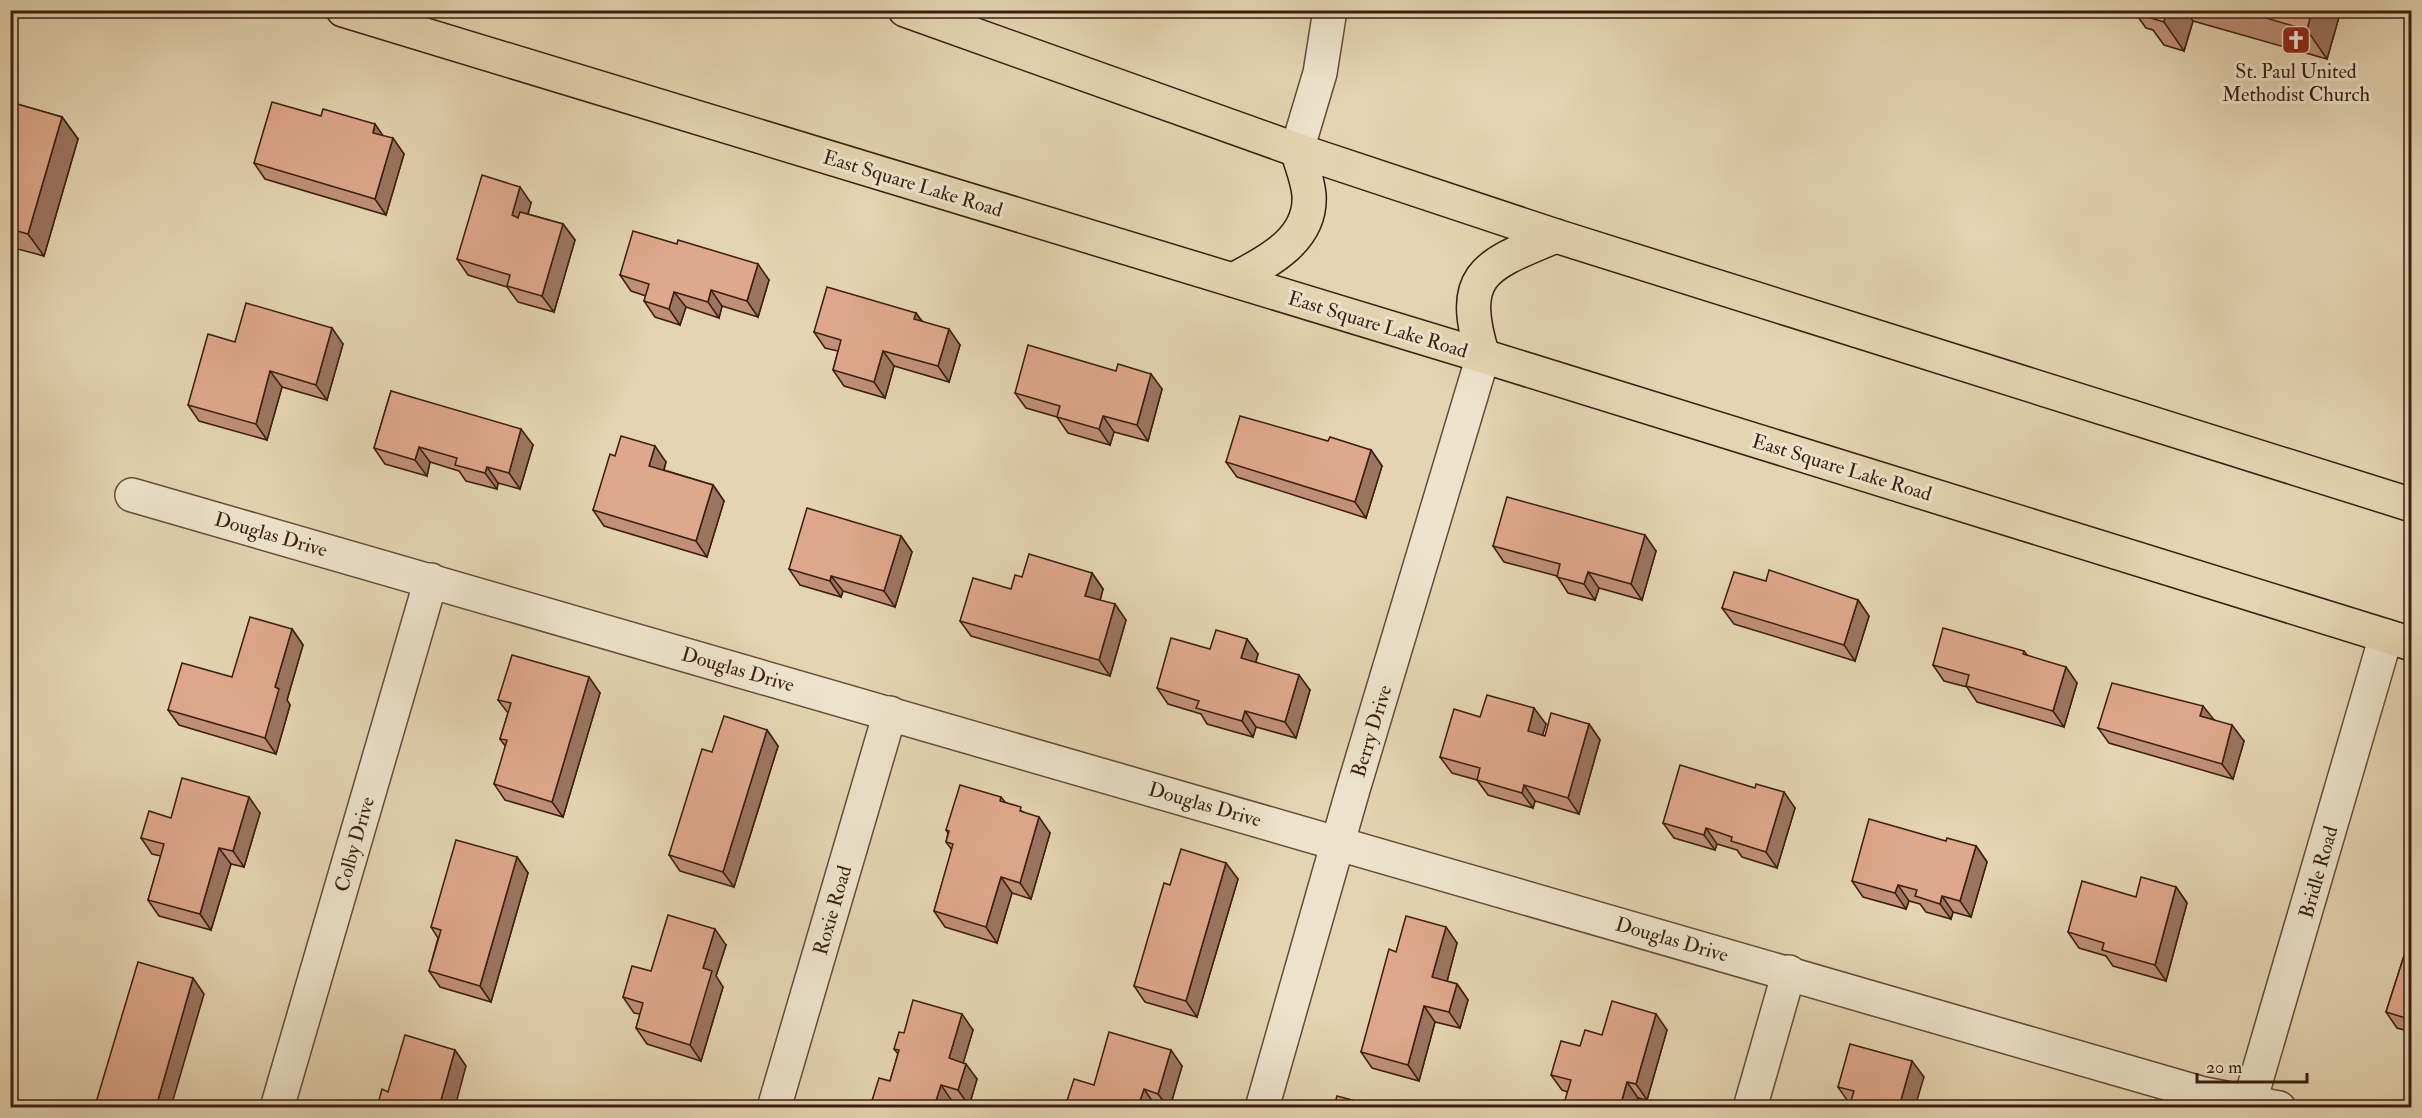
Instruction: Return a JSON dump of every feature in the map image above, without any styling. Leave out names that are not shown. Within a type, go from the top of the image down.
[{"type":"highway","name":"East Square Lake Road","points":[[343,10],[1483,356],[2399,640]]},
{"type":"highway","points":[[905,10],[1297,150],[1556,236],[2412,505]]},
{"type":"highway","points":[[1233,280],[1286,247],[1300,231],[1308,213],[1309,194],[1297,150]]},
{"type":"highway","points":[[1483,356],[1474,327],[1472,304],[1477,285],[1486,271],[1504,258],[1556,236]]},
{"type":"street","points":[[1297,150],[1320,73],[1330,10]]},
{"type":"street","name":"Berry Drive","points":[[1262,1107],[1483,356]]},
{"type":"street","name":"Douglas Drive","points":[[132,495],[1789,972],[2204,1094],[2259,1106]]},
{"type":"street","name":"Colby Drive","points":[[277,1107],[431,580]]},
{"type":"street","name":"Bridle Road","points":[[2259,1106],[2399,640]]},
{"type":"street","name":"Roxie Road","points":[[774,1107],[890,713]]},
{"type":"street","points":[[1750,1107],[1789,972]]},
{"type":"building","points":[[2145,10],[2167,10],[2164,22],[2144,16]]},
{"type":"building","points":[[2239,10],[2312,10],[2307,30]]},
{"type":"building","points":[[10,102],[62,117],[28,234],[10,229]]},
{"type":"building","points":[[272,102],[321,116],[323,109],[375,124],[373,133],[393,138],[375,199],[254,163]]},
{"type":"building","points":[[482,175],[520,187],[512,215],[518,218],[520,212],[563,224],[542,296],[507,286],[510,275],[457,259]]},
{"type":"building","points":[[633,231],[677,244],[678,240],[758,264],[747,301],[711,290],[708,302],[674,292],[669,309],[644,301],[649,284],[620,275]]},
{"type":"building","points":[[827,287],[916,313],[914,319],[949,329],[938,366],[883,351],[874,382],[833,370],[841,340],[814,332]]},
{"type":"building","points":[[246,303],[332,328],[316,385],[270,371],[256,424],[188,405],[208,334],[235,342]]},
{"type":"building","points":[[1028,345],[1116,371],[1118,364],[1151,374],[1137,425],[1103,416],[1099,429],[1057,417],[1060,406],[1015,393]]},
{"type":"building","points":[[391,391],[521,429],[509,473],[487,467],[485,473],[455,465],[457,458],[419,447],[415,460],[374,448]]},
{"type":"building","points":[[1240,416],[1328,441],[1330,437],[1371,450],[1355,502],[1226,462]]},
{"type":"building","points":[[621,436],[655,446],[649,466],[713,485],[696,541],[593,510],[610,454],[615,456]]},
{"type":"building","points":[[1507,497],[1645,535],[1631,584],[1588,572],[1584,584],[1557,577],[1560,564],[1493,546]]},
{"type":"building","points":[[807,508],[901,536],[884,591],[831,576],[830,581],[789,569]]},
{"type":"building","points":[[1029,554],[1092,573],[1085,596],[1115,604],[1099,660],[960,621],[973,578],[1011,589],[1015,575],[1022,577]]},
{"type":"building","points":[[1769,570],[1858,600],[1844,645],[1722,608],[1734,572],[1766,581]]},
{"type":"building","points":[[250,617],[292,629],[275,687],[279,689],[265,738],[168,710],[182,663],[232,677]]},
{"type":"building","points":[[1943,628],[2024,651],[2023,654],[2066,667],[2053,711],[1966,686],[1969,675],[1933,665]]},
{"type":"building","points":[[1216,630],[1247,639],[1241,658],[1299,675],[1285,722],[1245,711],[1242,721],[1196,708],[1199,701],[1157,688],[1171,638],[1210,649]]},
{"type":"building","points":[[512,655],[589,677],[552,802],[494,784],[507,740],[500,739],[511,703],[498,700]]},
{"type":"building","points":[[2112,683],[2203,706],[2200,716],[2232,725],[2222,764],[2098,728]]},
{"type":"building","points":[[1487,695],[1534,708],[1528,731],[1545,736],[1551,713],[1589,724],[1568,798],[1524,785],[1522,793],[1477,780],[1480,768],[1440,757],[1454,709],[1480,717]]},
{"type":"building","points":[[724,716],[767,730],[723,872],[669,855],[702,749],[712,752]]},
{"type":"building","points":[[1680,765],[1755,788],[1756,784],[1784,792],[1766,852],[1731,841],[1732,837],[1706,828],[1704,835],[1663,823]]},
{"type":"building","points":[[182,778],[249,797],[233,851],[219,848],[200,914],[148,900],[164,844],[141,838],[149,811],[171,818]]},
{"type":"building","points":[[960,785],[1001,797],[1000,801],[1021,807],[1020,811],[1039,817],[1020,883],[1001,877],[986,927],[934,911],[953,844],[946,842],[949,831],[946,830]]},
{"type":"building","points":[[1869,819],[1946,841],[1947,838],[1976,846],[1960,901],[1942,896],[1940,904],[1915,896],[1917,890],[1898,885],[1895,893],[1852,881]]},
{"type":"building","points":[[456,840],[517,857],[480,986],[429,971],[441,930],[431,927]]},
{"type":"building","points":[[1181,849],[1226,863],[1186,1001],[1134,986],[1164,883],[1170,885]]},
{"type":"building","points":[[2141,877],[2176,887],[2155,965],[2102,950],[2104,943],[2068,932],[2082,881],[2136,897]]},
{"type":"building","points":[[668,915],[715,929],[703,968],[712,971],[690,1045],[636,1028],[643,1003],[623,997],[632,966],[651,971]]},
{"type":"building","points":[[1406,916],[1446,927],[1432,977],[1457,984],[1449,1012],[1424,1006],[1408,1065],[1361,1052],[1389,949],[1396,952]]},
{"type":"building","points":[[2412,931],[2412,1020],[2386,1012]]},
{"type":"building","points":[[138,962],[193,978],[156,1107],[95,1106]]},
{"type":"building","points":[[913,1000],[962,1014],[949,1058],[966,1064],[958,1090],[941,1085],[934,1107],[870,1107],[879,1078],[890,1081],[899,1050],[894,1049],[899,1032],[904,1033]]},
{"type":"building","points":[[1612,1001],[1656,1014],[1636,1084],[1627,1082],[1620,1107],[1563,1107],[1571,1080],[1551,1075],[1561,1041],[1580,1046],[1585,1030],[1602,1035]]},
{"type":"building","points":[[1109,1032],[1171,1050],[1158,1094],[1144,1089],[1138,1107],[1065,1107],[1074,1079],[1094,1085]]},
{"type":"building","points":[[405,1035],[455,1050],[439,1107],[377,1107],[382,1089],[388,1092]]},
{"type":"building","points":[[1850,1044],[1912,1061],[1899,1107],[1849,1107],[1854,1091],[1838,1087]]},
{"type":"building","points":[[1337,1096],[1378,1107],[1334,1107]]},
{"type":"place","name":"St. Paul United Methodist Church","points":[[2296,40]]}]
